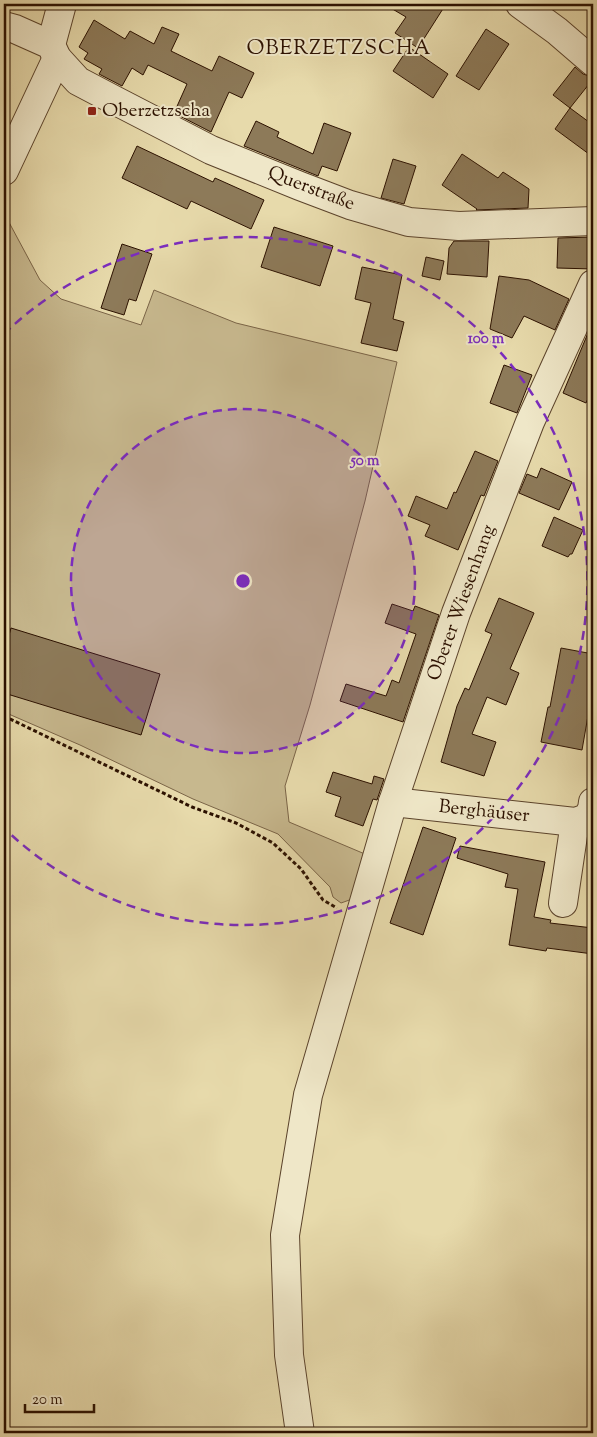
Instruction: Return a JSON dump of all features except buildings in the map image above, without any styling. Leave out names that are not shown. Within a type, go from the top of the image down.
[{"type":"street","points":[[4,171],[54,52],[62,4]]},
{"type":"street","points":[[520,4],[557,31],[593,62]]},
{"type":"street","name":"Querstraße","points":[[4,26],[15,29],[54,52],[78,80],[211,150],[350,205],[409,222],[459,226],[593,221]]},
{"type":"street","name":"Oberer Wiesenhang","points":[[300,1433],[289,1355],[285,1235],[308,1095],[393,802],[456,613],[530,422],[593,284]]},
{"type":"street","name":"Berghäuser","points":[[393,802],[584,812],[563,903]]},
{"type":"path","points":[[4,716],[192,807],[236,823],[274,843],[301,869],[323,900],[359,921]]},
{"type":"shaded area","points":[[4,213],[40,280],[61,299],[141,325],[154,290],[236,323],[397,362],[365,501],[310,705],[285,786],[289,822],[372,857],[355,898],[341,903],[333,897],[330,887],[278,834],[193,799],[80,745],[4,712]]},
{"type":"place","name":"Oberzetzscha","points":[[92,111]]},
{"type":"district","name":"OBERZETZSCHA","points":[[339,49]]}]
